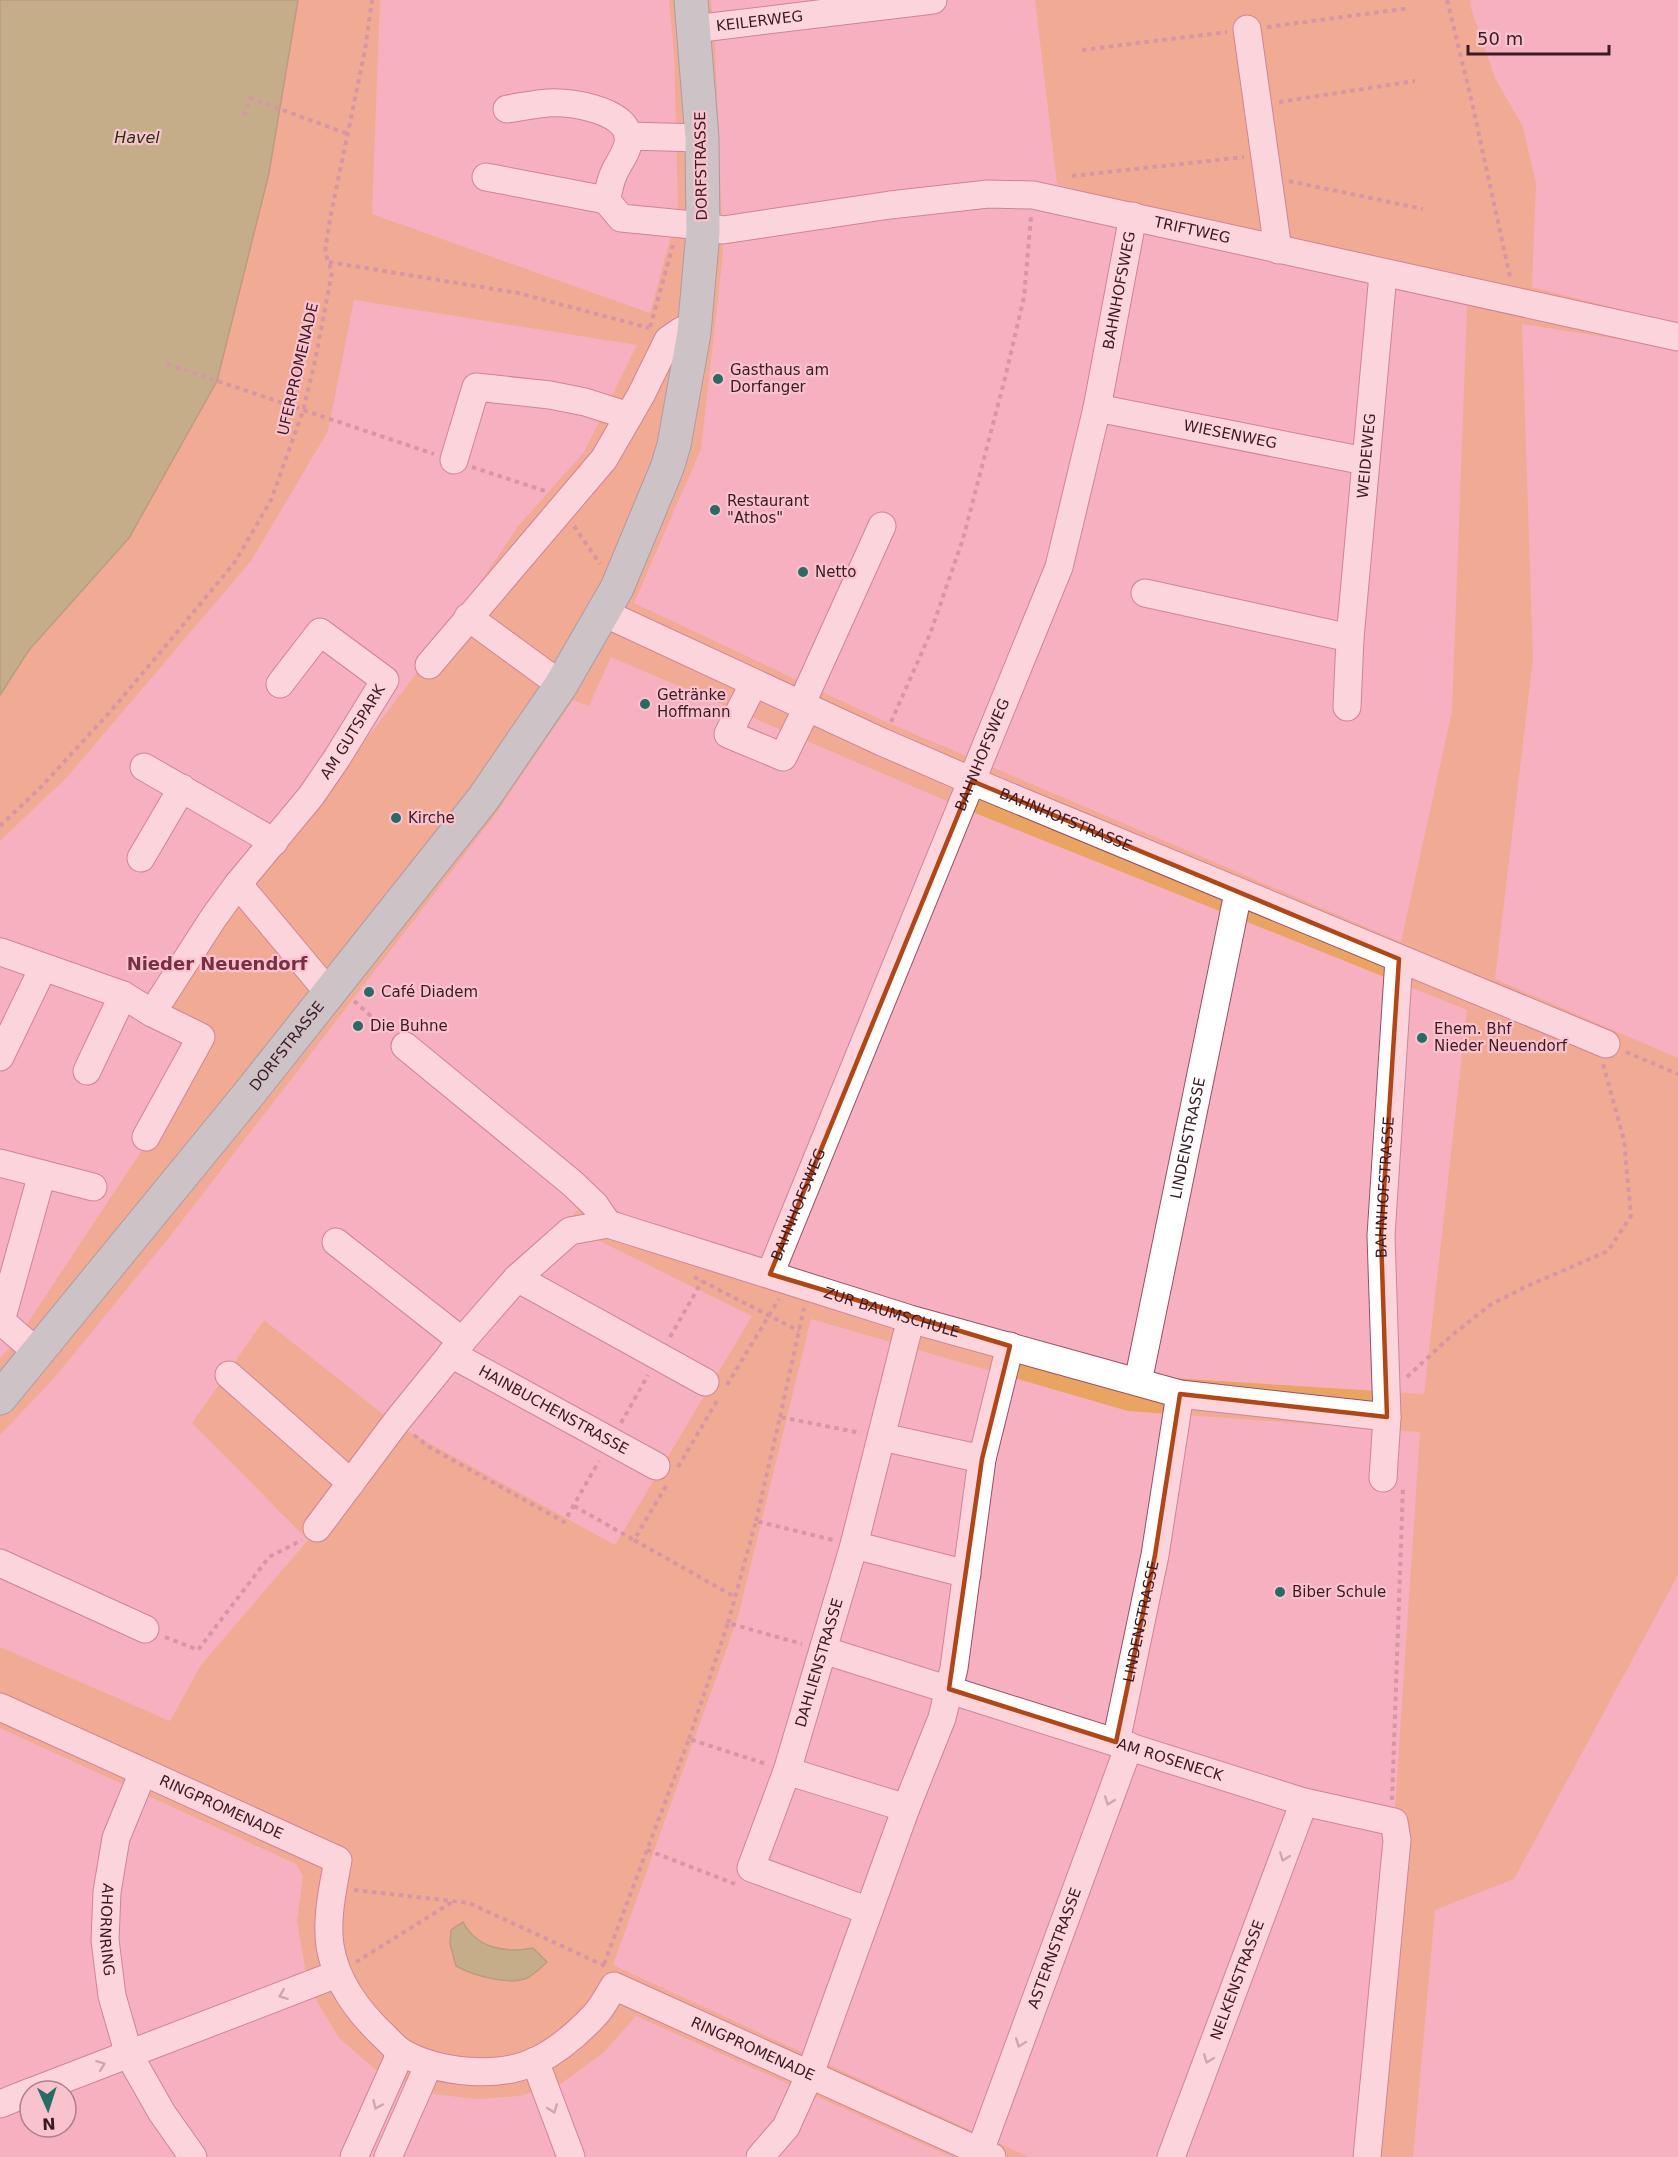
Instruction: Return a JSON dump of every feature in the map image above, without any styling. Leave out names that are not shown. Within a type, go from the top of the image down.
[{"type":"main road","name":"DORFSTRASSE","points":[[0,1398],[333,989],[496,781],[561,685],[610,600],[667,468],[674,445],[664,335],[691,225],[702,138],[692,14]]},
{"type":"street","name":"KEILERWEG","points":[[692,14],[933,0]]},
{"type":"street","points":[[1247,29],[1278,249]]},
{"type":"street","points":[[486,177],[606,200],[613,175],[626,152],[628,136],[622,121],[604,112],[575,104],[549,103],[507,109]]},
{"type":"street","points":[[628,136],[702,138]]},
{"type":"street","name":"TRIFTWEG","points":[[606,200],[621,218],[723,230],[890,205],[988,194],[1033,195],[1678,338]]},
{"type":"street","name":"BAHNHOFSWEG","points":[[770,1274],[1059,567],[1097,408],[1133,216]]},
{"type":"street","name":"WEIDEWEG","points":[[1347,707],[1350,638],[1383,274]]},
{"type":"street","name":"DORFSTRASSE","points":[[429,665],[468,617],[551,501],[604,459],[629,416],[664,335]]},
{"type":"street","points":[[454,460],[476,387],[550,395],[585,402],[629,416]]},
{"type":"street","name":"WIESENWEG","points":[[1097,408],[1365,461]]},
{"type":"street","points":[[754,683],[728,734],[783,757],[882,526]]},
{"type":"street","points":[[1145,593],[1350,638]]},
{"type":"street","name":"BAHNHOFSTRASSE","points":[[610,600],[754,683],[882,742],[1238,893],[1601,1042]]},
{"type":"street","points":[[468,617],[561,685]]},
{"type":"street","name":"AM GUTSPARK","points":[[152,1012],[238,884],[324,777],[385,680],[320,632],[280,684]]},
{"type":"street","points":[[144,767],[274,842]]},
{"type":"street","points":[[141,858],[182,788]]},
{"type":"street","points":[[238,884],[333,989]]},
{"type":"street","name":"LINDENSTRASSE","points":[[1138,1382],[1238,893]]},
{"type":"street","points":[[1,952],[123,994],[201,1037],[146,1137]]},
{"type":"street","name":"BAHNHOFSTRASSE","points":[[1387,1417],[1381,1236],[1399,959]]},
{"type":"street","points":[[0,1057],[43,968]]},
{"type":"street","points":[[87,1071],[123,994]]},
{"type":"street","points":[[316,1528],[397,1421],[517,1278],[570,1231],[608,1224],[595,1205],[572,1183],[405,1046]]},
{"type":"street","points":[[0,1163],[93,1187]]},
{"type":"street","points":[[38,1353],[1,1322],[42,1174]]},
{"type":"street","name":"ZUR BAUMSCHULE","points":[[608,1224],[910,1319],[1180,1394],[1387,1417]]},
{"type":"street","name":"HAINBUCHENSTRASSE","points":[[336,1242],[457,1347],[610,1442],[668,1471]]},
{"type":"street","points":[[517,1278],[717,1388]]},
{"type":"street","name":"DAHLIENSTRASSE","points":[[751,1868],[787,1771],[854,1545],[907,1334]]},
{"type":"street","points":[[760,2157],[786,2127],[810,2074],[906,1808],[942,1718],[954,1668],[982,1459],[1010,1346]]},
{"type":"street","points":[[228,1375],[351,1483]]},
{"type":"street","name":"LINDENSTRASSE","points":[[1123,1744],[1180,1394]]},
{"type":"street","points":[[1387,1417],[1393,1478]]},
{"type":"street","points":[[882,1437],[982,1459]]},
{"type":"street","points":[[854,1545],[967,1574]]},
{"type":"street","points":[[0,1563],[145,1629]]},
{"type":"street","name":"AM ROSENECK","points":[[823,1650],[1304,1802],[1392,1822]]},
{"type":"street","name":"RINGPROMENADE","points":[[0,1707],[338,1860],[328,1914],[330,1946],[337,1974],[352,2000],[369,2022],[401,2052],[449,2070],[494,2070],[535,2061],[576,2034],[596,2015],[609,1975],[810,2074],[986,2154]]},
{"type":"street","name":"ASTERNSTRASSE","points":[[986,2154],[1123,1744]]},
{"type":"street","points":[[787,1771],[906,1808]]},
{"type":"street","name":"AHORNRING","points":[[143,1772],[116,1838],[106,1892],[105,1940],[112,1996],[129,2055],[162,2113],[193,2157]]},
{"type":"street","name":"NELKENSTRASSE","points":[[1171,2157],[1304,1802]]},
{"type":"street","points":[[1367,2157],[1397,1840],[1392,1822]]},
{"type":"street","points":[[751,1868],[868,1911]]},
{"type":"street","points":[[66,2079],[337,1974]]},
{"type":"street","points":[[354,2157],[401,2052]]},
{"type":"street","points":[[535,2061],[571,2157]]},
{"type":"street","points":[[388,2157],[429,2064]]},
{"type":"street","points":[[0,2104],[18,2097]]},
{"type":"path","name":"UFERPROMENADE","points":[[0,826],[40,788],[109,713],[235,562],[271,500],[303,411],[315,361],[332,272],[325,252],[365,50],[372,0]]},
{"type":"path","points":[[1447,0],[1471,98],[1515,301]]},
{"type":"path","points":[[1258,105],[1415,81]]},
{"type":"path","points":[[244,116],[250,98],[348,134]]},
{"type":"path","points":[[1072,176],[1266,166],[1423,209]]},
{"type":"path","points":[[882,742],[930,634],[963,539],[1024,297],[1033,195]]},
{"type":"path","points":[[329,262],[518,293],[664,335],[691,225]]},
{"type":"path","points":[[168,364],[454,460],[551,501],[610,600]]},
{"type":"path","points":[[333,989],[405,1046]]},
{"type":"path","points":[[1601,1042],[1678,1074]]},
{"type":"path","points":[[1405,1380],[1451,1336],[1490,1305],[1525,1287],[1608,1251],[1630,1216],[1624,1140],[1601,1042]]},
{"type":"path","points":[[692,1276],[799,1331]]},
{"type":"path","points":[[397,1421],[429,1447],[564,1522],[702,1281]]},
{"type":"path","points":[[634,1540],[668,1471],[717,1388],[780,1298],[788,1300]]},
{"type":"path","points":[[333,1887],[469,1902],[609,1975],[647,1850],[689,1739],[728,1623],[756,1521],[805,1305],[797,1302]]},
{"type":"path","points":[[780,1417],[882,1437]]},
{"type":"path","points":[[1392,1822],[1393,1478]]},
{"type":"path","points":[[574,1506],[735,1597]]},
{"type":"path","points":[[756,1521],[854,1545]]},
{"type":"path","points":[[145,1629],[198,1650],[268,1557],[303,1540],[316,1528]]},
{"type":"path","points":[[728,1623],[823,1650]]},
{"type":"path","points":[[689,1739],[787,1771]]},
{"type":"path","points":[[647,1850],[744,1887],[751,1868]]},
{"type":"path","points":[[337,1974],[454,1901]]},
{"type":"highlighted area","points":[[972,781],[1399,959],[1381,1236],[1387,1417],[1180,1394],[1155,1555],[1116,1742],[949,1689],[982,1459],[1010,1346],[770,1274]]},
{"type":"shaded area","points":[[297,0],[380,0],[372,214],[650,313],[678,210],[674,54],[669,0],[711,0],[715,42],[723,254],[701,449],[634,603],[882,720],[1401,942],[1452,711],[1467,307],[1470,281],[1057,185],[1035,0],[1471,0],[1470,5],[1495,78],[1523,127],[1536,184],[1532,287],[1678,324],[1678,352],[1648,344],[1522,324],[1533,659],[1495,979],[1678,1058],[1678,1575],[1514,1879],[1435,1910],[1413,2157],[1367,2157],[1394,1822],[1420,1432],[1128,1411],[811,1319],[738,1617],[613,1965],[1029,2157],[952,2157],[636,2016],[603,2053],[562,2083],[520,2096],[476,2099],[433,2094],[376,2070],[339,2038],[315,1998],[306,1974],[297,1921],[303,1876],[296,1864],[0,1728],[0,1647],[170,1721],[201,1665],[308,1540],[192,1423],[264,1320],[398,1426],[615,1545],[752,1316],[565,1224],[594,1192],[634,1223],[1124,1375],[1424,1394],[1467,1010],[970,811],[611,657],[589,706],[573,700],[495,815],[171,1235],[55,1377],[0,1435],[0,1358],[15,1342],[146,1144],[210,1034],[160,1010],[432,653],[519,525],[584,452],[637,345],[354,300],[328,431],[251,561],[68,776],[0,841],[0,695],[29,650],[129,538]]},
{"type":"water","name":"Havel","points":[[0,0],[298,0],[269,173],[217,381],[129,538],[29,650],[0,695]]},
{"type":"water","points":[[463,1922],[476,1938],[484,1943],[503,1949],[533,1948],[547,1962],[529,1977],[512,1981],[492,1979],[456,1966],[450,1944],[451,1930]]},
{"type":"place","name":"Gasthaus am Dorfanger","points":[[718,379]]},
{"type":"place","name":"Restaurant \"Athos\"","points":[[715,510]]},
{"type":"place","name":"Netto","points":[[803,572]]},
{"type":"place","name":"Getränke Hoffmann","points":[[645,704]]},
{"type":"place","name":"Kirche","points":[[396,818]]},
{"type":"place","name":"Café Diadem","points":[[369,992]]},
{"type":"place","name":"Die Buhne","points":[[358,1026]]},
{"type":"place","name":"Ehem. Bhf Nieder Neuendorf","points":[[1422,1038]]},
{"type":"place","name":"Biber Schule","points":[[1280,1592]]},
{"type":"district","name":"Nieder Neuendorf","points":[[217,964]]}]
